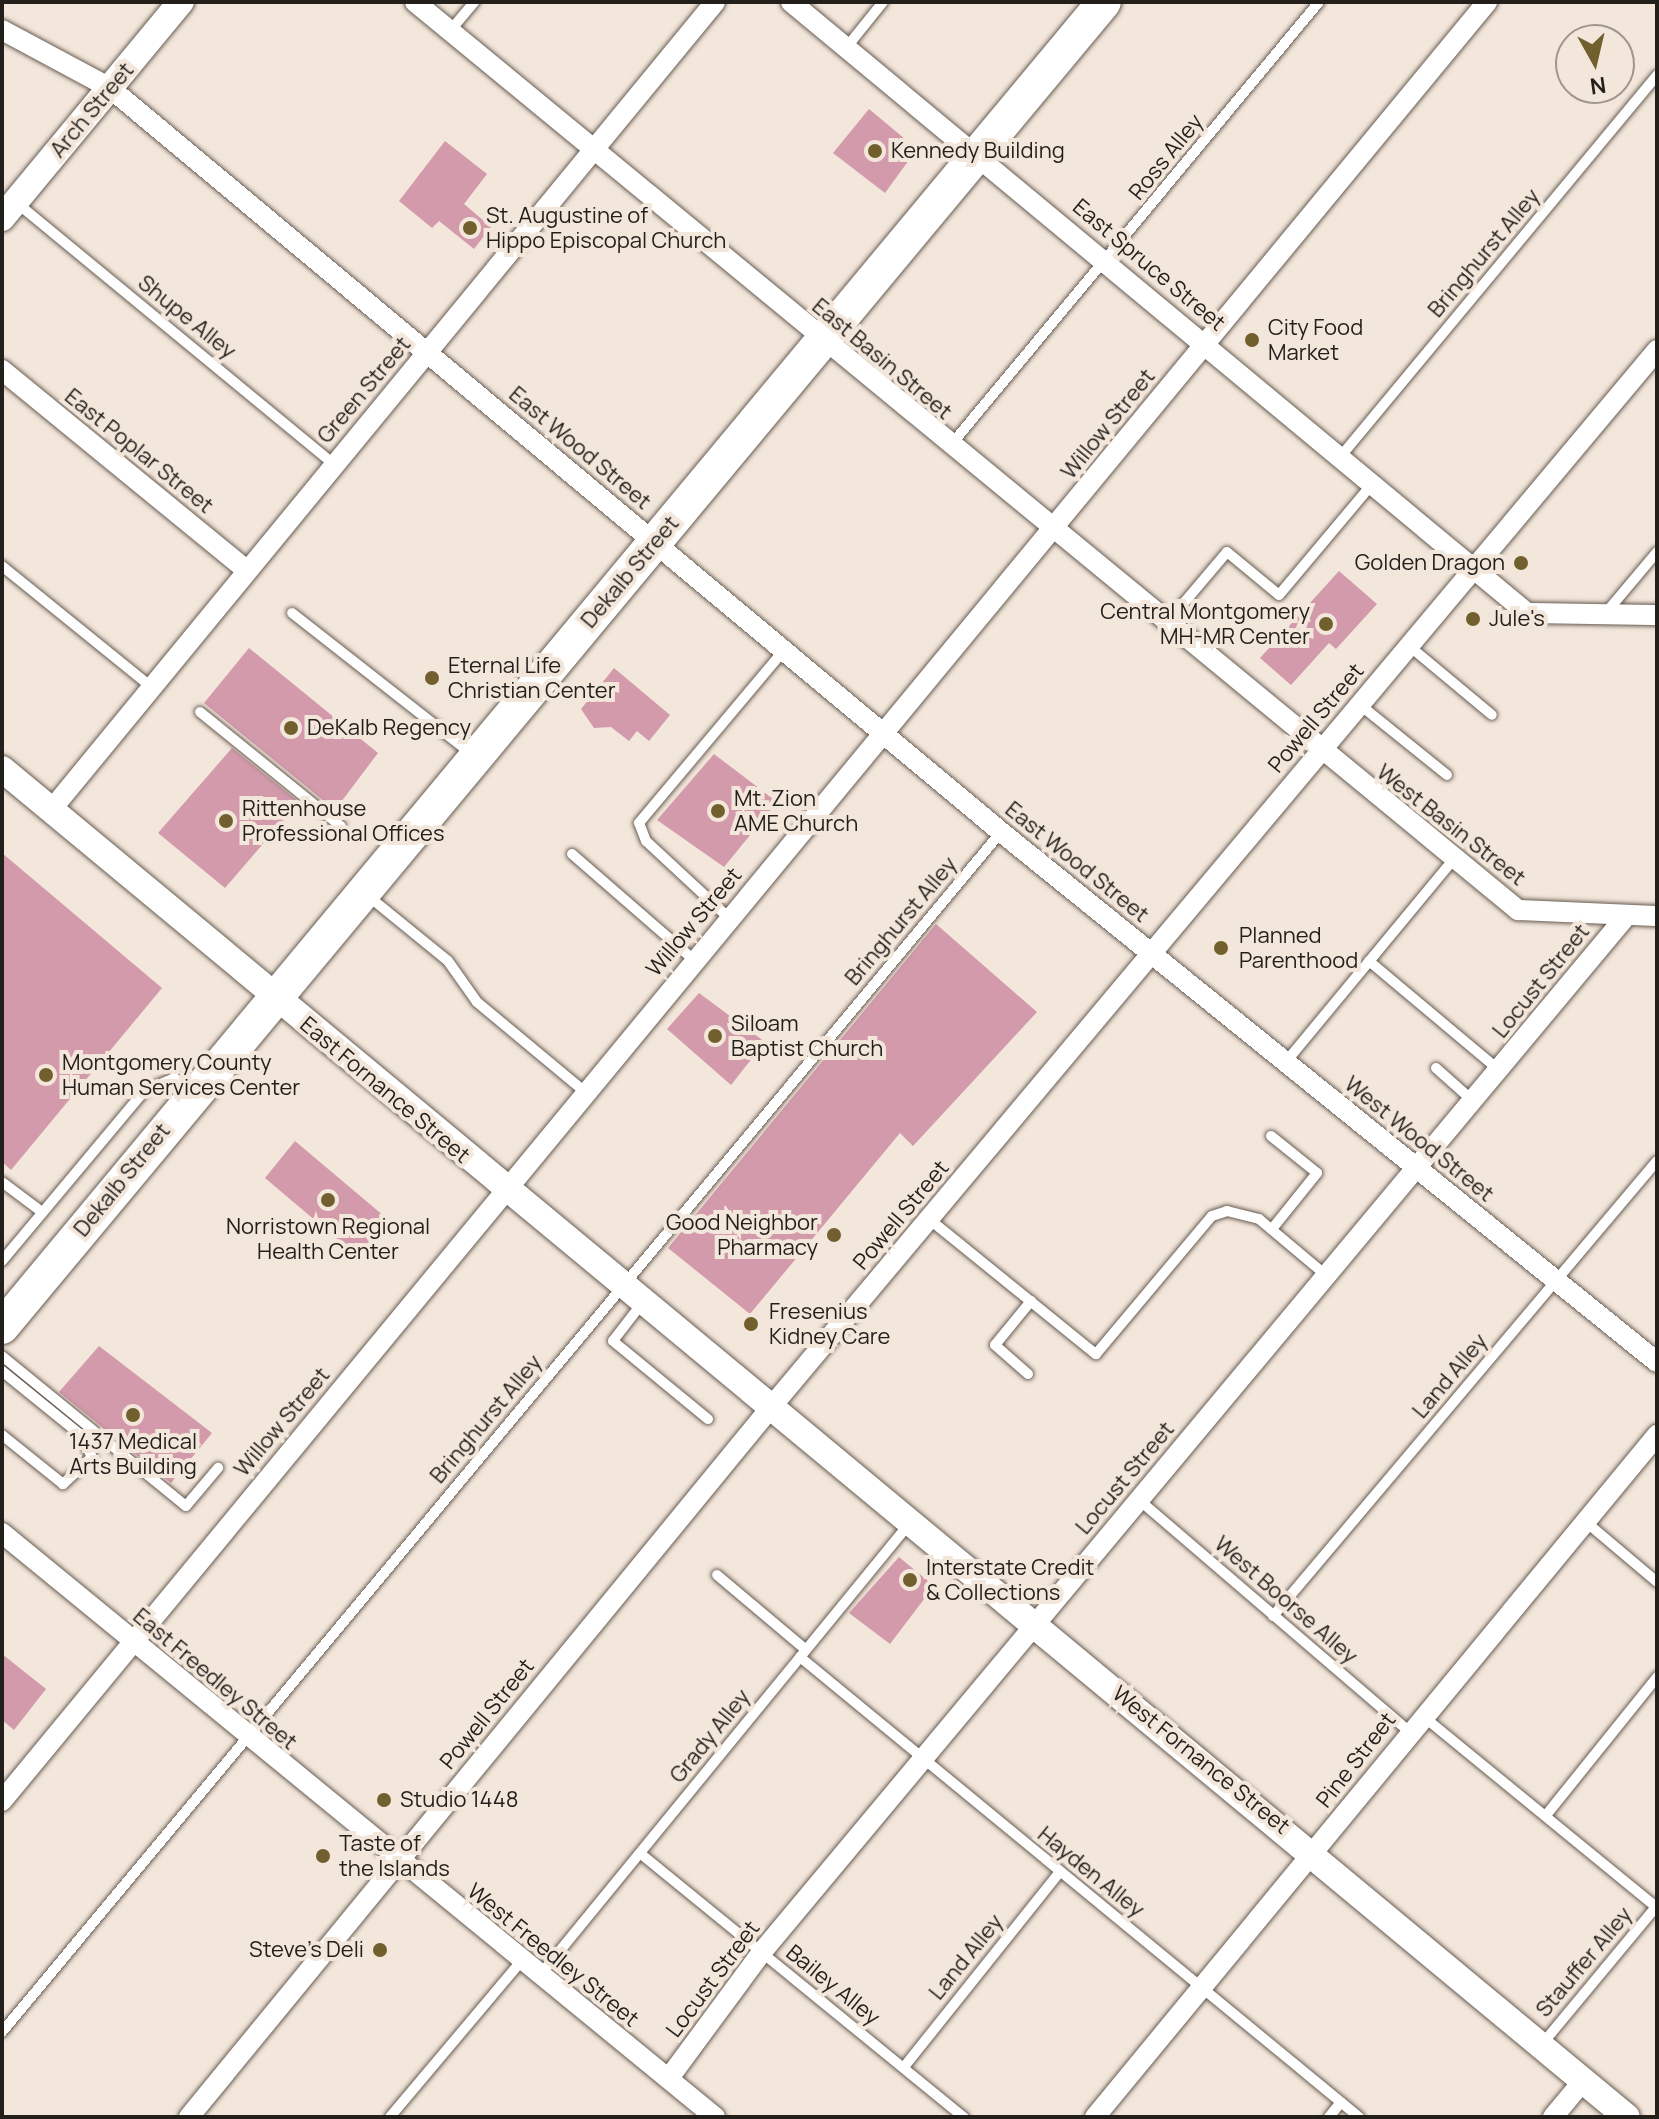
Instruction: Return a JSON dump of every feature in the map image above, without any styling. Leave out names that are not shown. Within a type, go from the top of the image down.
[{"type":"highway","name":"Dekalb Street","points":[[2,1327],[273,997],[1104,2]]},
{"type":"street","name":"Arch Street","points":[[9,210],[181,2]]},
{"type":"street","name":"East Basin Street","points":[[415,2],[1320,751]]},
{"type":"street","name":"Green Street","points":[[52,809],[245,569],[715,2]]},
{"type":"street","name":"East Spruce Street","points":[[791,2],[979,154],[1527,613],[1657,615]]},
{"type":"street","name":"Willow Street","points":[[2,1801],[1487,2]]},
{"type":"street","name":"East Wood Street","points":[[2,30],[110,88],[1001,832],[1151,952]]},
{"type":"street","name":"Powell Street","points":[[189,2117],[772,1406],[1657,350]]},
{"type":"street","name":"East Poplar Street","points":[[2,370],[245,569]]},
{"type":"street","name":"West Basin Street","points":[[1320,751],[1518,910],[1657,916]]},
{"type":"street","name":"East Fornance Street","points":[[2,769],[506,1190],[772,1406]]},
{"type":"street","name":"Locust Street","points":[[669,2078],[761,1953],[924,1762],[1035,1623],[1418,1169],[1627,915]]},
{"type":"street","name":"West Wood Street","points":[[1151,952],[1657,1362]]},
{"type":"street","name":"West Fornance Street","points":[[772,1406],[1315,1853],[1627,2117]]},
{"type":"street","name":"Pine Street","points":[[1095,2117],[1315,1853],[1416,1723],[1657,1435]]},
{"type":"street","name":"East Freedley Street","points":[[2,1533],[398,1861]]},
{"type":"street","name":"West Freedley Street","points":[[398,1861],[715,2117]]},
{"type":"street","points":[[1553,2117],[1583,2081]]},
{"type":"lane","points":[[450,31],[474,2]]},
{"type":"lane","points":[[846,48],[883,2]]},
{"type":"lane","name":"Ross Alley","points":[[950,446],[1319,2]]},
{"type":"lane","name":"Bringhurst Alley","points":[[1341,456],[1657,75]]},
{"type":"lane","name":"Shupe Alley","points":[[9,210],[334,464]]},
{"type":"lane","points":[[1166,624],[1227,552],[1279,595],[1373,482]]},
{"type":"lane","points":[[1605,614],[1657,552]]},
{"type":"lane","points":[[2,566],[150,686]]},
{"type":"lane","points":[[292,613],[475,757]]},
{"type":"lane","points":[[1408,645],[1492,715]]},
{"type":"lane","points":[[729,918],[646,841],[639,823],[785,649]]},
{"type":"lane","points":[[1359,704],[1447,775]]},
{"type":"lane","points":[[200,712],[341,826]]},
{"type":"lane","name":"Bringhurst Alley","points":[[2,2032],[247,1738],[633,1294],[1001,832]]},
{"type":"lane","points":[[572,854],[694,960]]},
{"type":"lane","points":[[1285,1063],[1454,859]]},
{"type":"lane","points":[[362,892],[399,916],[448,961],[477,1002],[585,1092]]},
{"type":"lane","points":[[1369,961],[1499,1070]]},
{"type":"lane","points":[[1436,1068],[1473,1101]]},
{"type":"lane","points":[[2,1261],[157,1080],[174,1078],[195,1092]]},
{"type":"lane","points":[[1271,1136],[1317,1173],[1272,1229]]},
{"type":"lane","name":"Land Alley","points":[[1273,1616],[1657,1161]]},
{"type":"lane","points":[[2,1182],[42,1212]]},
{"type":"lane","points":[[929,1219],[1096,1354],[1212,1216],[1245,1212],[1272,1229],[1327,1276]]},
{"type":"lane","points":[[633,1294],[613,1341],[708,1419]]},
{"type":"lane","points":[[1028,1374],[995,1345],[1031,1301]]},
{"type":"lane","points":[[2,1356],[186,1506],[218,1468]]},
{"type":"lane","points":[[2,1371],[82,1436],[92,1457],[63,1484],[2,1435]]},
{"type":"lane","name":"West Boorse Alley","points":[[1138,1499],[1273,1616],[1416,1723],[1547,1814],[1656,1907]]},
{"type":"lane","name":"Grady Alley","points":[[540,1975],[910,1522]]},
{"type":"lane","points":[[1586,1522],[1657,1582]]},
{"type":"lane","name":"Hayden Alley","points":[[717,1575],[924,1762],[1359,2117]]},
{"type":"lane","points":[[1547,1814],[1657,1677]]},
{"type":"lane","name":"Bailey Alley","points":[[641,1854],[964,2117]]},
{"type":"lane","name":"Land Alley","points":[[904,2067],[1059,1873]]},
{"type":"lane","name":"Stauffer Alley","points":[[1543,2043],[1656,1907]]},
{"type":"lane","points":[[390,2117],[522,1960]]},
{"type":"lane","points":[[1329,2117],[1341,2102]]},
{"type":"building","name":"Kennedy Building","points":[[869,109],[917,149],[885,193],[833,153]]},
{"type":"building","points":[[445,141],[487,174],[464,204],[491,227],[474,249],[439,221],[432,228],[399,201]]},
{"type":"building","name":"Central Montgomery MH-MR Center","points":[[1339,571],[1377,604],[1336,649],[1329,643],[1291,685],[1260,658]]},
{"type":"building","name":"DeKalb Regency","points":[[249,648],[378,753],[335,810],[204,703]]},
{"type":"building","points":[[614,668],[670,715],[649,741],[637,731],[629,741],[611,727],[594,728],[581,709]]},
{"type":"building","name":"Rittenhouse Professional Offices","points":[[232,748],[299,802],[225,888],[158,833]]},
{"type":"building","name":"Mt. Zion AME Church","points":[[714,754],[777,802],[724,867],[657,820]]},
{"type":"building","name":"Montgomery County Human Services Center","points":[[2,853],[162,988],[11,1170],[2,1162]]},
{"type":"building","points":[[936,924],[1037,1012],[913,1146],[900,1133],[750,1314],[668,1248]]},
{"type":"building","name":"Siloam Baptist Church","points":[[699,993],[765,1042],[731,1085],[667,1029]]},
{"type":"building","name":"Norristown Regional Health Center","points":[[295,1141],[391,1222],[362,1260],[265,1178]]},
{"type":"building","name":"1437 Medical Arts Building","points":[[99,1346],[212,1433],[171,1483],[59,1392]]},
{"type":"building","points":[[899,1557],[934,1586],[890,1644],[849,1613]]},
{"type":"building","points":[[2,1654],[46,1689],[14,1730],[2,1720]]},
{"type":"place","name":"Kennedy Building","points":[[875,151]]},
{"type":"place","name":"St. Augustine of Hippo Episcopal Church","points":[[470,228]]},
{"type":"place","name":"City Food Market","points":[[1252,340]]},
{"type":"place","name":"Golden Dragon","points":[[1521,563]]},
{"type":"place","name":"Jule's","points":[[1473,619]]},
{"type":"place","name":"Central Montgomery MH-MR Center","points":[[1326,624]]},
{"type":"place","name":"Eternal Life Christian Center","points":[[432,678]]},
{"type":"place","name":"DeKalb Regency","points":[[291,728]]},
{"type":"place","name":"Mt. Zion AME Church","points":[[718,811]]},
{"type":"place","name":"Rittenhouse Professional Offices","points":[[226,821]]},
{"type":"place","name":"Planned Parenthood","points":[[1221,948]]},
{"type":"place","name":"Siloam Baptist Church","points":[[715,1036]]},
{"type":"place","name":"Montgomery County Human Services Center","points":[[46,1075]]},
{"type":"place","name":"Norristown Regional Health Center","points":[[328,1200]]},
{"type":"place","name":"Good Neighbor Pharmacy","points":[[834,1235]]},
{"type":"place","name":"Fresenius Kidney Care","points":[[751,1324]]},
{"type":"place","name":"1437 Medical Arts Building","points":[[133,1415]]},
{"type":"place","name":"Interstate Credit & Collections","points":[[910,1580]]},
{"type":"place","name":"Studio 1448","points":[[384,1800]]},
{"type":"place","name":"Taste of the Islands","points":[[323,1856]]},
{"type":"place","name":"Steve's Deli","points":[[380,1950]]}]
